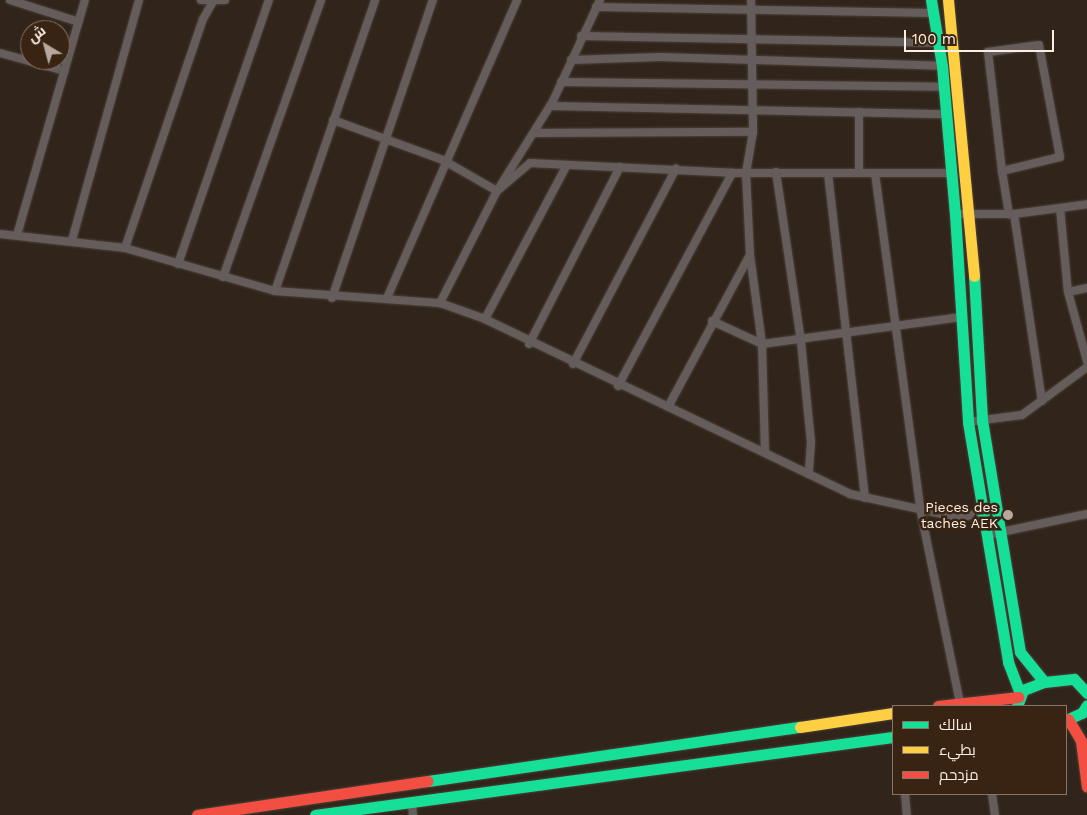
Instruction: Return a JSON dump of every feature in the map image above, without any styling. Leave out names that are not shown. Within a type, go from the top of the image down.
[{"type":"main road","points":[[931,0],[942,66],[952,173],[963,318],[968,422],[1008,662],[1019,699]]},
{"type":"main road","points":[[948,0],[970,214],[982,420],[1020,652],[1044,682]]},
{"type":"main road","points":[[945,705],[1019,699],[1044,682],[1082,681],[1087,693]]},
{"type":"main road","points":[[1086,710],[1067,720],[1081,741],[1087,787]]},
{"type":"main road","points":[[197,815],[892,713]]},
{"type":"main road","points":[[315,815],[412,810],[892,737]]},
{"type":"street","points":[[10,0],[79,22]]},
{"type":"street","points":[[16,235],[85,0]]},
{"type":"street","points":[[72,240],[138,0]]},
{"type":"street","points":[[201,0],[213,2],[225,0]]},
{"type":"street","points":[[178,264],[269,0]]},
{"type":"street","points":[[223,278],[321,0]]},
{"type":"street","points":[[276,291],[375,0]]},
{"type":"street","points":[[332,298],[433,0]]},
{"type":"street","points":[[387,298],[444,160],[517,0]]},
{"type":"street","points":[[125,248],[203,19],[213,2]]},
{"type":"street","points":[[440,303],[497,191],[550,106],[581,36],[598,4],[752,4],[933,13]]},
{"type":"street","points":[[752,4],[753,132],[746,173],[750,255],[762,344],[765,451]]},
{"type":"street","points":[[581,36],[938,43]]},
{"type":"street","points":[[1002,171],[1060,157],[1039,45],[988,52],[1002,171],[1042,401]]},
{"type":"street","points":[[0,53],[65,71]]},
{"type":"street","points":[[571,60],[752,60],[942,66]]},
{"type":"street","points":[[561,82],[752,86],[944,87]]},
{"type":"street","points":[[550,106],[946,114]]},
{"type":"street","points":[[858,112],[859,173]]},
{"type":"street","points":[[333,120],[444,160],[497,191]]},
{"type":"street","points":[[534,133],[753,132]]},
{"type":"street","points":[[497,191],[530,164],[676,169],[732,173],[952,173]]},
{"type":"street","points":[[484,319],[567,165]]},
{"type":"street","points":[[529,344],[620,167]]},
{"type":"street","points":[[573,364],[676,169]]},
{"type":"street","points":[[776,172],[801,342],[811,442],[809,474]]},
{"type":"street","points":[[828,172],[865,498]]},
{"type":"street","points":[[618,386],[732,173]]},
{"type":"street","points":[[875,173],[899,328],[920,508],[960,703]]},
{"type":"street","points":[[955,214],[1011,214],[1087,204]]},
{"type":"street","points":[[1060,208],[1068,292],[1087,361]]},
{"type":"street","points":[[0,234],[72,240],[125,248],[223,278],[276,291],[332,298],[387,298],[440,303],[484,319],[529,344],[618,386],[668,407],[765,451],[809,474],[865,498],[920,508],[960,518],[984,512]]},
{"type":"street","points":[[668,407],[712,321],[750,255]]},
{"type":"street","points":[[1068,292],[1087,288]]},
{"type":"street","points":[[712,321],[762,344],[801,342],[963,318]]},
{"type":"street","points":[[968,422],[1022,415],[1087,367]]},
{"type":"street","points":[[987,535],[1087,514]]},
{"type":"street","points":[[905,795],[908,815]]},
{"type":"street","points":[[992,795],[995,815]]},
{"type":"traffic: fast","points":[[931,0],[942,66],[955,214],[968,422],[1008,662],[1020,694]]},
{"type":"traffic: fast","points":[[974,276],[982,420],[1020,652],[1044,682]]},
{"type":"traffic: fast","points":[[1017,705],[1023,690],[1044,682],[1074,679],[1087,693]]},
{"type":"traffic: fast","points":[[1067,720],[1082,713],[1087,705]]},
{"type":"traffic: fast","points":[[428,781],[800,727]]},
{"type":"traffic: fast","points":[[315,815],[892,737]]},
{"type":"traffic: slow","points":[[948,0],[974,276]]},
{"type":"traffic: slow","points":[[800,727],[892,713]]},
{"type":"traffic: jam","points":[[947,705],[1018,697]]},
{"type":"traffic: jam","points":[[1068,719],[1081,741],[1087,787]]},
{"type":"traffic: jam","points":[[197,815],[428,781]]},
{"type":"place","name":"Pieces des taches AEK","points":[[1008,515]]}]
